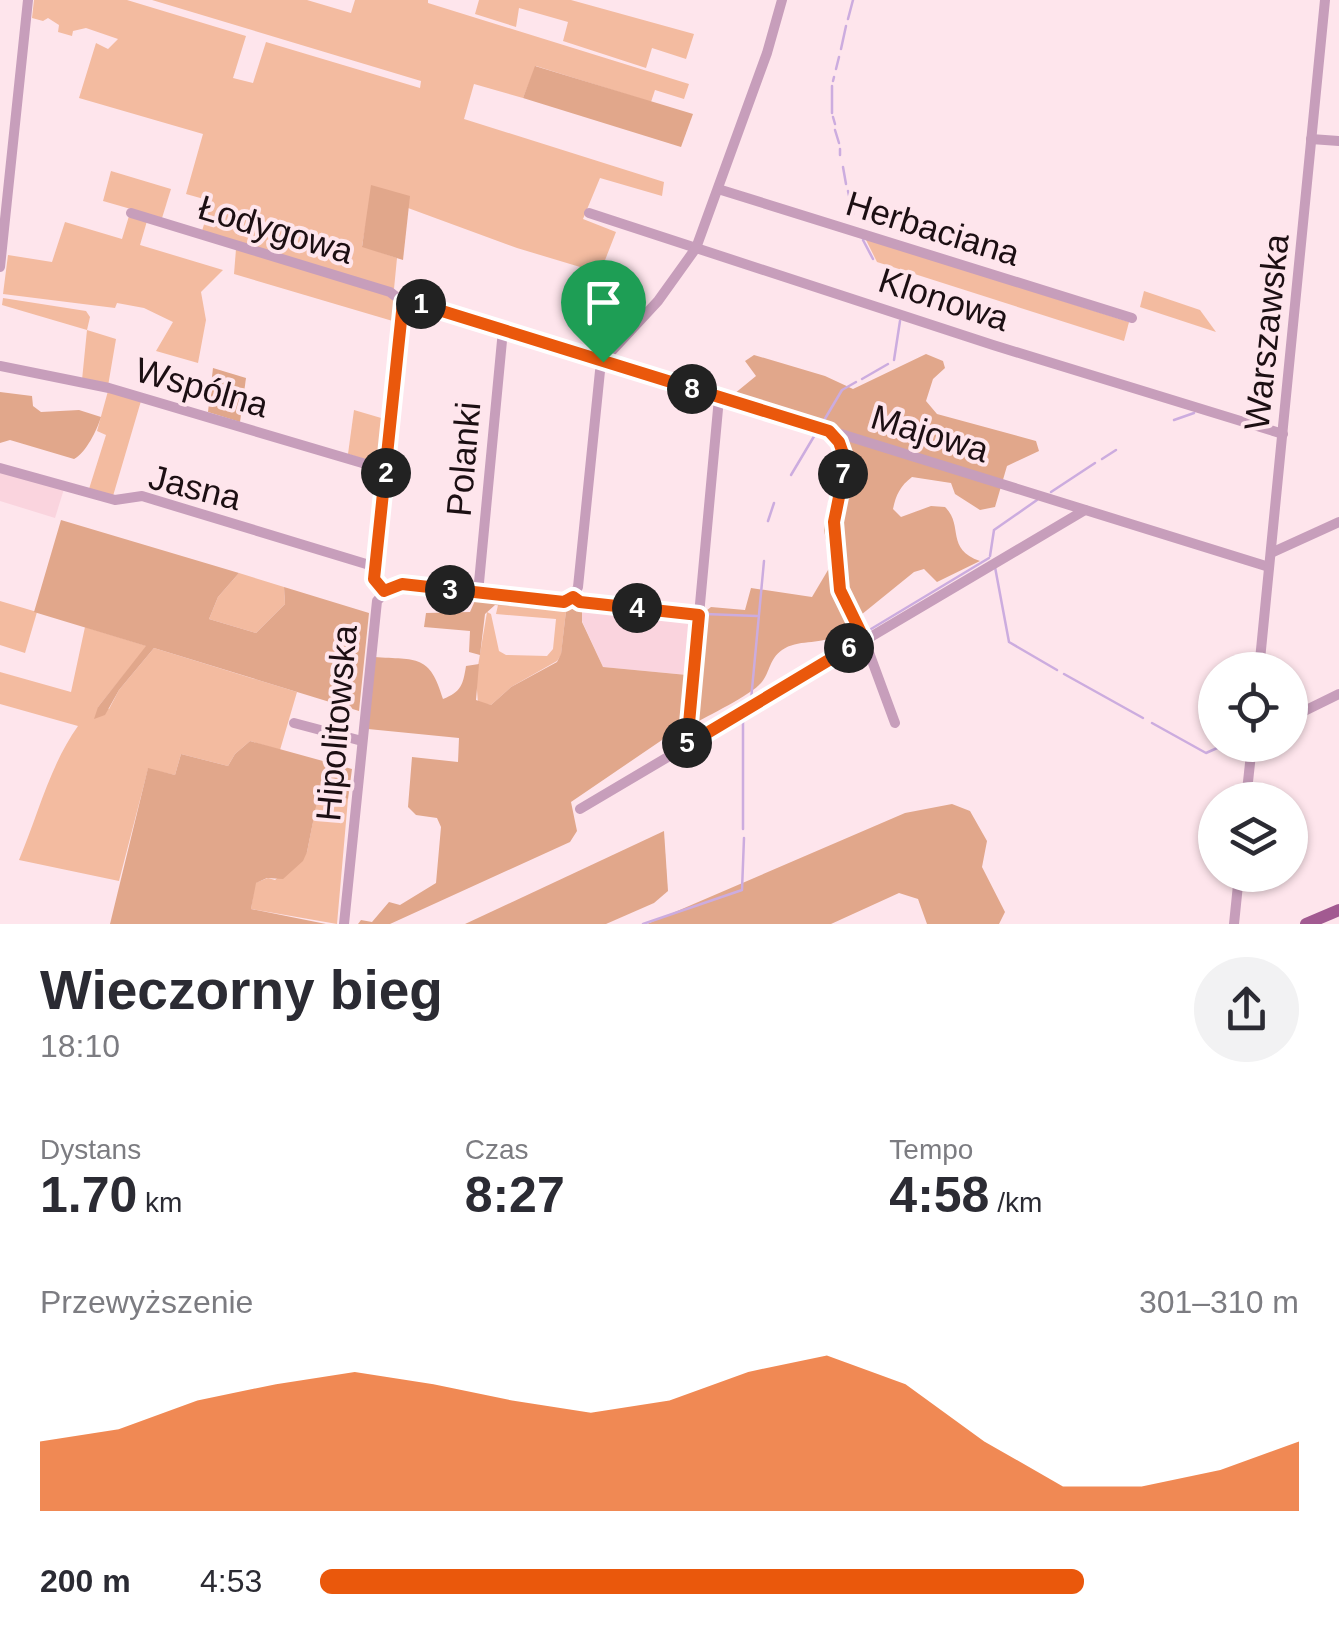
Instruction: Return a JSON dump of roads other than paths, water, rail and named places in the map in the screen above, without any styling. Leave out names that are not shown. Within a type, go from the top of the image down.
[{"type":"main road","points":[[1306,924],[1339,910]]},
{"type":"street","points":[[0,263],[6,163],[28,0]]},
{"type":"street","points":[[573,597],[578,587],[597,381],[603,362],[667,290],[696,248],[768,54],[782,0]]},
{"type":"street","name":"Warszawska","points":[[1261,652],[1325,0]]},
{"type":"street","points":[[1312,139],[1339,140]]},
{"type":"street","name":"Herbaciana","points":[[718,190],[1132,318]]},
{"type":"street","name":"Łodygowa","points":[[131,213],[390,292],[403,302]]},
{"type":"street","name":"Klonowa","points":[[589,214],[1283,434]]},
{"type":"street","points":[[384,591],[374,579],[403,302]]},
{"type":"street","name":"Majowa","points":[[403,302],[1269,567]]},
{"type":"street","name":"Polanki","points":[[478,593],[503,330]]},
{"type":"street","name":"Wspólna","points":[[0,366],[110,388],[386,470]]},
{"type":"street","points":[[687,745],[719,398]]},
{"type":"street","points":[[829,431],[839,442],[846,462],[834,522],[840,590],[864,639],[895,724]]},
{"type":"street","name":"Jasna","points":[[0,468],[115,500],[142,496],[376,567]]},
{"type":"street","points":[[580,809],[1085,510]]},
{"type":"street","points":[[1271,552],[1339,522]]},
{"type":"street","name":"Hipolitowska","points":[[344,924],[374,610],[384,591],[402,584],[564,602],[573,597],[580,602],[699,615]]},
{"type":"street","points":[[1308,709],[1339,694]]},
{"type":"street","points":[[294,723],[362,741]]},
{"type":"street","points":[[1234,924],[1237,892]]},
{"type":"waterway","points":[[848,19],[853,0]]},
{"type":"waterway","points":[[841,49],[846,26]]},
{"type":"waterway","points":[[836,69],[839,57]]},
{"type":"waterway","points":[[833,81],[834,77]]},
{"type":"waterway","points":[[832,86],[832,113]]},
{"type":"waterway","points":[[833,117],[835,124]]},
{"type":"waterway","points":[[835,130],[839,143]]},
{"type":"waterway","points":[[840,149],[840,155]]},
{"type":"waterway","points":[[843,167],[846,184]]},
{"type":"waterway","points":[[848,191],[853,214]]},
{"type":"waterway","points":[[863,240],[873,259]]},
{"type":"waterway","points":[[894,360],[900,321]]},
{"type":"waterway","points":[[862,379],[888,364]]},
{"type":"waterway","points":[[823,422],[842,390],[856,382]]},
{"type":"waterway","points":[[1174,420],[1194,413]]},
{"type":"waterway","points":[[791,475],[816,433]]},
{"type":"waterway","points":[[1102,459],[1116,450]]},
{"type":"waterway","points":[[1051,492],[1095,463]]},
{"type":"waterway","points":[[990,556],[994,530],[1037,500]]},
{"type":"waterway","points":[[768,521],[774,503]]},
{"type":"waterway","points":[[866,632],[989,558]]},
{"type":"waterway","points":[[751,700],[764,561]]},
{"type":"waterway","points":[[995,567],[1009,642],[1057,670]]},
{"type":"waterway","points":[[705,614],[757,616]]},
{"type":"waterway","points":[[743,708],[858,636]]},
{"type":"waterway","points":[[1064,674],[1143,718]]},
{"type":"waterway","points":[[743,717],[743,829]]},
{"type":"waterway","points":[[1152,723],[1198,749]]},
{"type":"waterway","points":[[643,924],[742,890],[744,838]]}]
